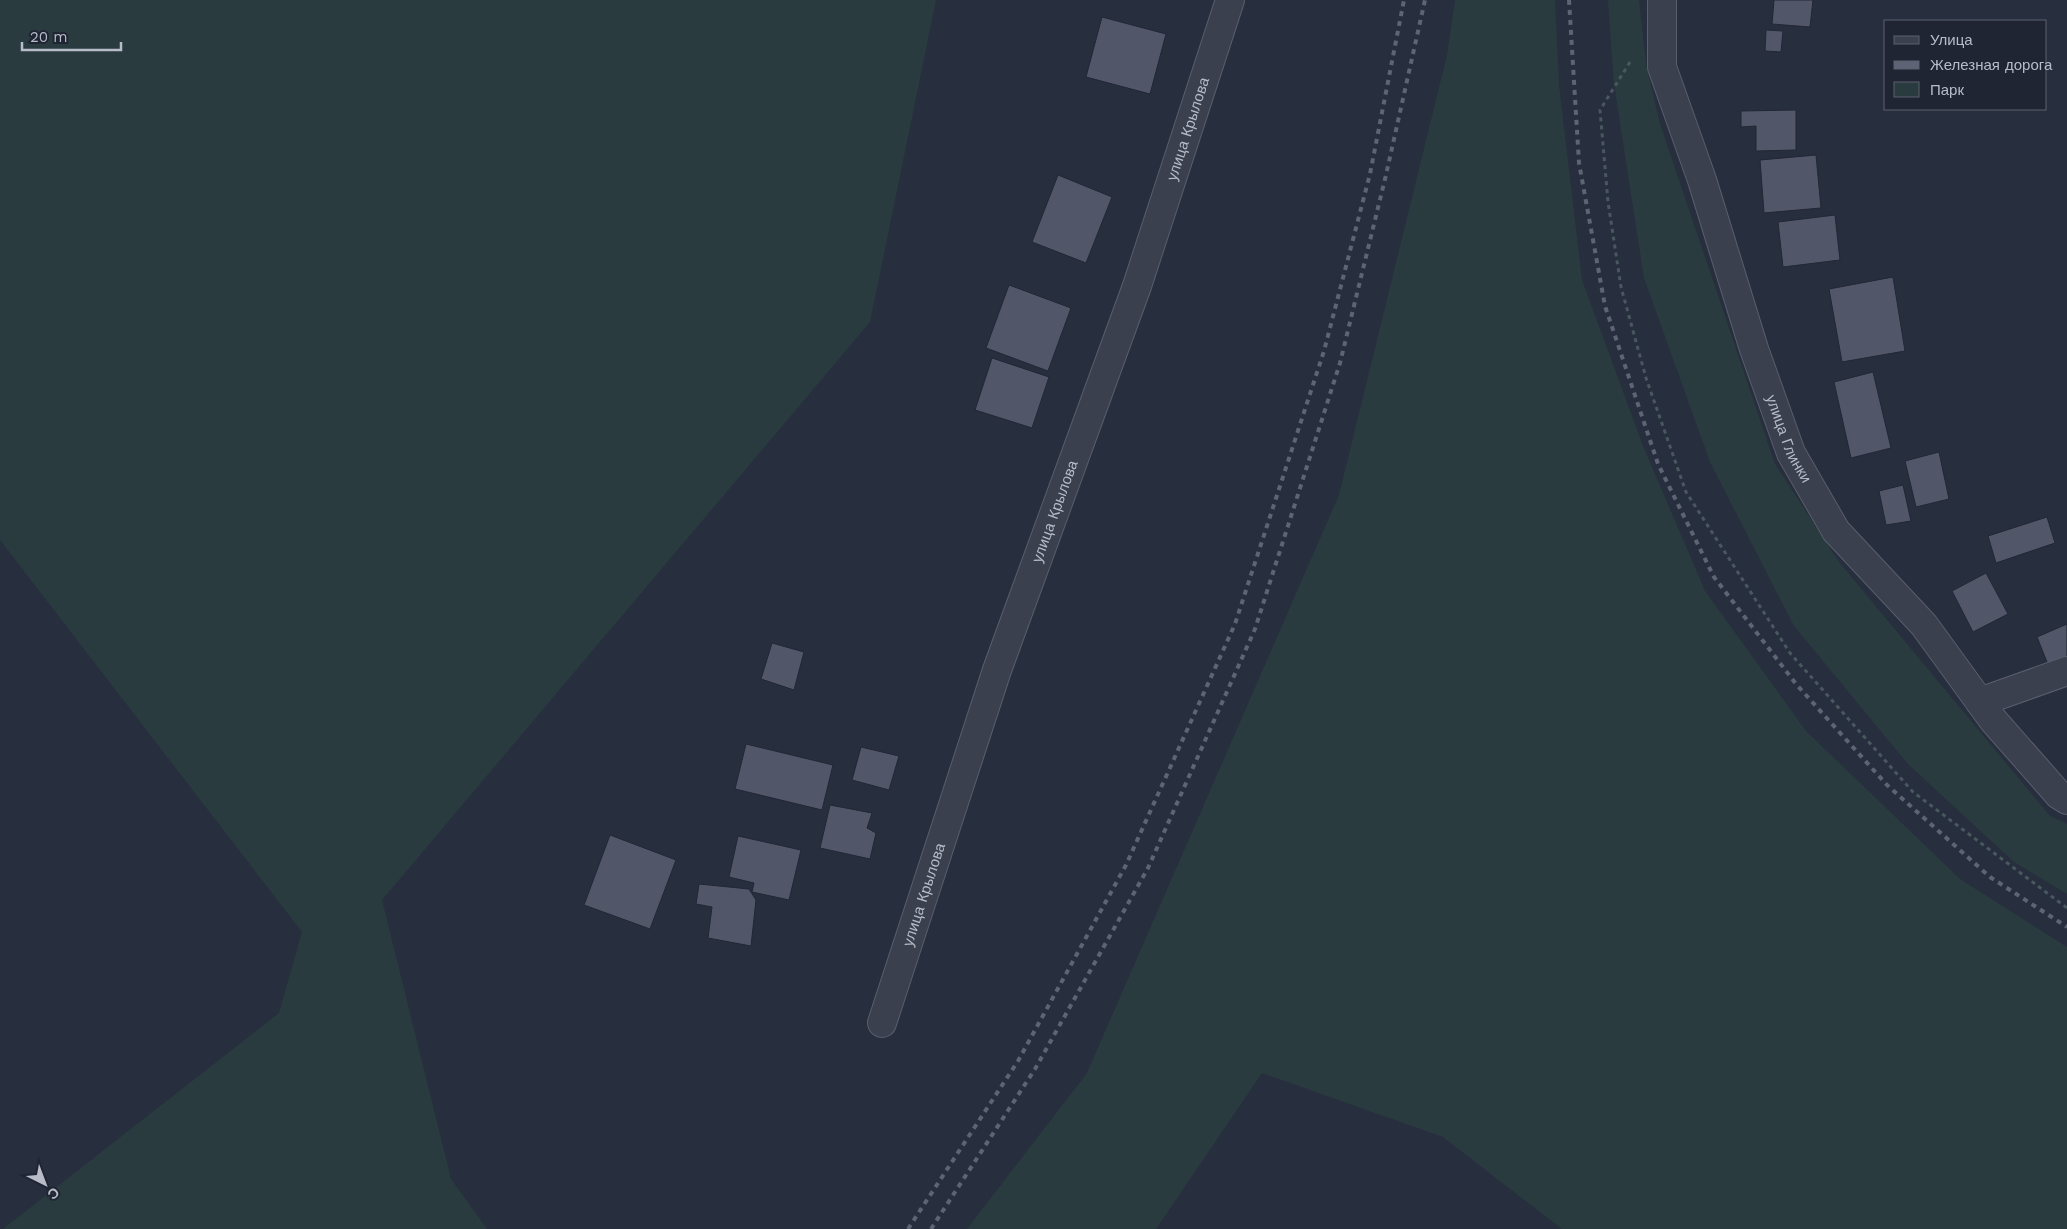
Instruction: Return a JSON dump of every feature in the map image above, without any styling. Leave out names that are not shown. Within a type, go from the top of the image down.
[{"type":"street","name":"улица Крылова","points":[[882,1023],[997,670],[1136,286],[1230,0]]},
{"type":"street","name":"улица Глинки","points":[[1662,0],[1662,67],[1702,180],[1754,349],[1790,453],[1836,531],[1924,625],[1980,702],[2059,795],[2067,800]]},
{"type":"street","points":[[1980,702],[2067,671]]},
{"type":"path","points":[[1632,60],[1600,110],[1608,202],[1621,287],[1646,378],[1686,492],[1790,653],[1912,792],[2067,908]]},
{"type":"green space","points":[[0,0],[936,0],[870,322],[382,900],[451,1179],[487,1229],[3,1229],[279,1013],[302,932],[0,540]]},
{"type":"green space","points":[[1455,0],[1555,0],[1559,85],[1582,280],[1643,446],[1705,591],[1806,731],[1960,879],[2067,947],[2067,1229],[1562,1229],[1443,1137],[1262,1073],[1156,1229],[967,1229],[1087,1073],[1339,495],[1447,55]]},
{"type":"green space","points":[[1608,0],[1639,0],[1646,65],[1660,124],[1775,464],[1839,562],[2050,816],[2067,824],[2067,894],[2014,862],[1908,764],[1794,626],[1710,462],[1644,278],[1614,84]]},
{"type":"building","points":[[1774,0],[1813,0],[1810,27],[1772,24]]},
{"type":"building","points":[[1102,17],[1166,34],[1150,94],[1086,77]]},
{"type":"building","points":[[1766,30],[1783,31],[1781,52],[1765,51]]},
{"type":"building","points":[[1796,110],[1796,150],[1756,151],[1756,126],[1741,127],[1741,111]]},
{"type":"building","points":[[1816,155],[1821,208],[1764,213],[1760,160]]},
{"type":"building","points":[[1058,175],[1112,197],[1086,263],[1032,242]]},
{"type":"building","points":[[1835,215],[1840,260],[1783,267],[1778,222]]},
{"type":"building","points":[[1893,277],[1905,351],[1842,362],[1829,289]]},
{"type":"building","points":[[1009,285],[1071,308],[1048,371],[986,348]]},
{"type":"building","points":[[992,358],[1049,377],[1032,428],[975,410]]},
{"type":"building","points":[[1873,372],[1891,448],[1851,458],[1834,382]]},
{"type":"building","points":[[1939,452],[1949,499],[1916,507],[1905,461]]},
{"type":"building","points":[[1903,485],[1911,521],[1886,525],[1879,491]]},
{"type":"building","points":[[2047,517],[2055,543],[1996,563],[1988,536]]},
{"type":"building","points":[[1986,573],[2008,614],[1973,632],[1952,591]]},
{"type":"building","points":[[2067,624],[2067,659],[2049,667],[2037,637]]},
{"type":"building","points":[[772,643],[804,652],[794,690],[761,679]]},
{"type":"building","points":[[746,744],[833,765],[822,810],[735,789]]},
{"type":"building","points":[[861,747],[899,756],[889,790],[852,780]]},
{"type":"building","points":[[830,805],[872,813],[867,828],[876,833],[870,859],[820,848]]},
{"type":"building","points":[[610,835],[676,860],[650,929],[584,905]]},
{"type":"building","points":[[738,836],[801,850],[789,900],[752,892],[754,883],[729,877]]},
{"type":"building","points":[[699,884],[749,889],[756,900],[751,946],[708,938],[712,907],[696,904]]},
{"type":"railway","points":[[908,1229],[1018,1061],[1126,865],[1235,624],[1324,351],[1370,174],[1404,0]]},
{"type":"railway","points":[[931,1229],[1035,1069],[1148,868],[1255,629],[1340,363],[1386,175],[1425,0]]},
{"type":"railway","points":[[1569,0],[1579,163],[1605,306],[1658,464],[1714,577],[1796,684],[1887,785],[1990,877],[2067,927]]}]
